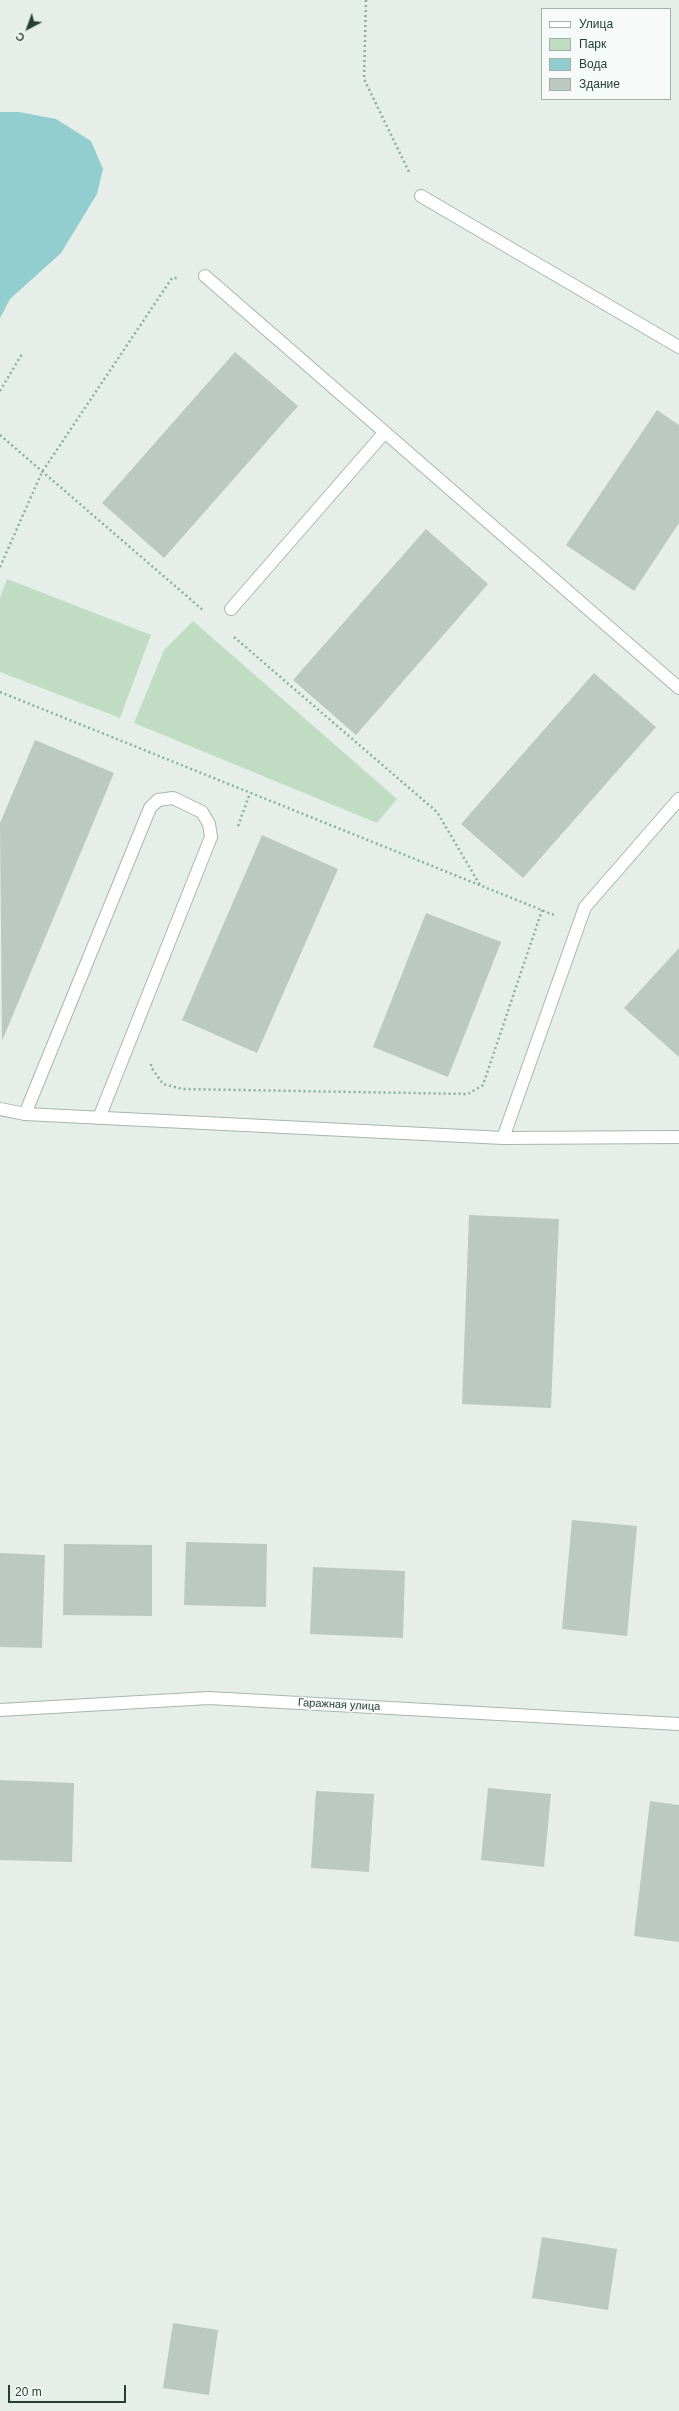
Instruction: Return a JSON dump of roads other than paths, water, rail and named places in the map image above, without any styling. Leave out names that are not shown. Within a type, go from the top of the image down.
[{"type":"street","points":[[421,196],[679,347]]},
{"type":"street","points":[[205,276],[679,688]]},
{"type":"street","points":[[231,609],[385,432]]},
{"type":"street","points":[[25,1114],[150,808],[158,800],[173,798],[202,812],[209,824],[211,837],[99,1118]]},
{"type":"street","points":[[503,1138],[585,907],[679,799]]},
{"type":"street","points":[[0,1109],[25,1114],[503,1138],[679,1138]]},
{"type":"street","name":"Гаражная улица","points":[[0,1710],[209,1698],[679,1724]]},
{"type":"water","points":[[0,112],[19,112],[56,119],[91,141],[103,169],[97,194],[61,253],[10,299],[0,318]]}]
